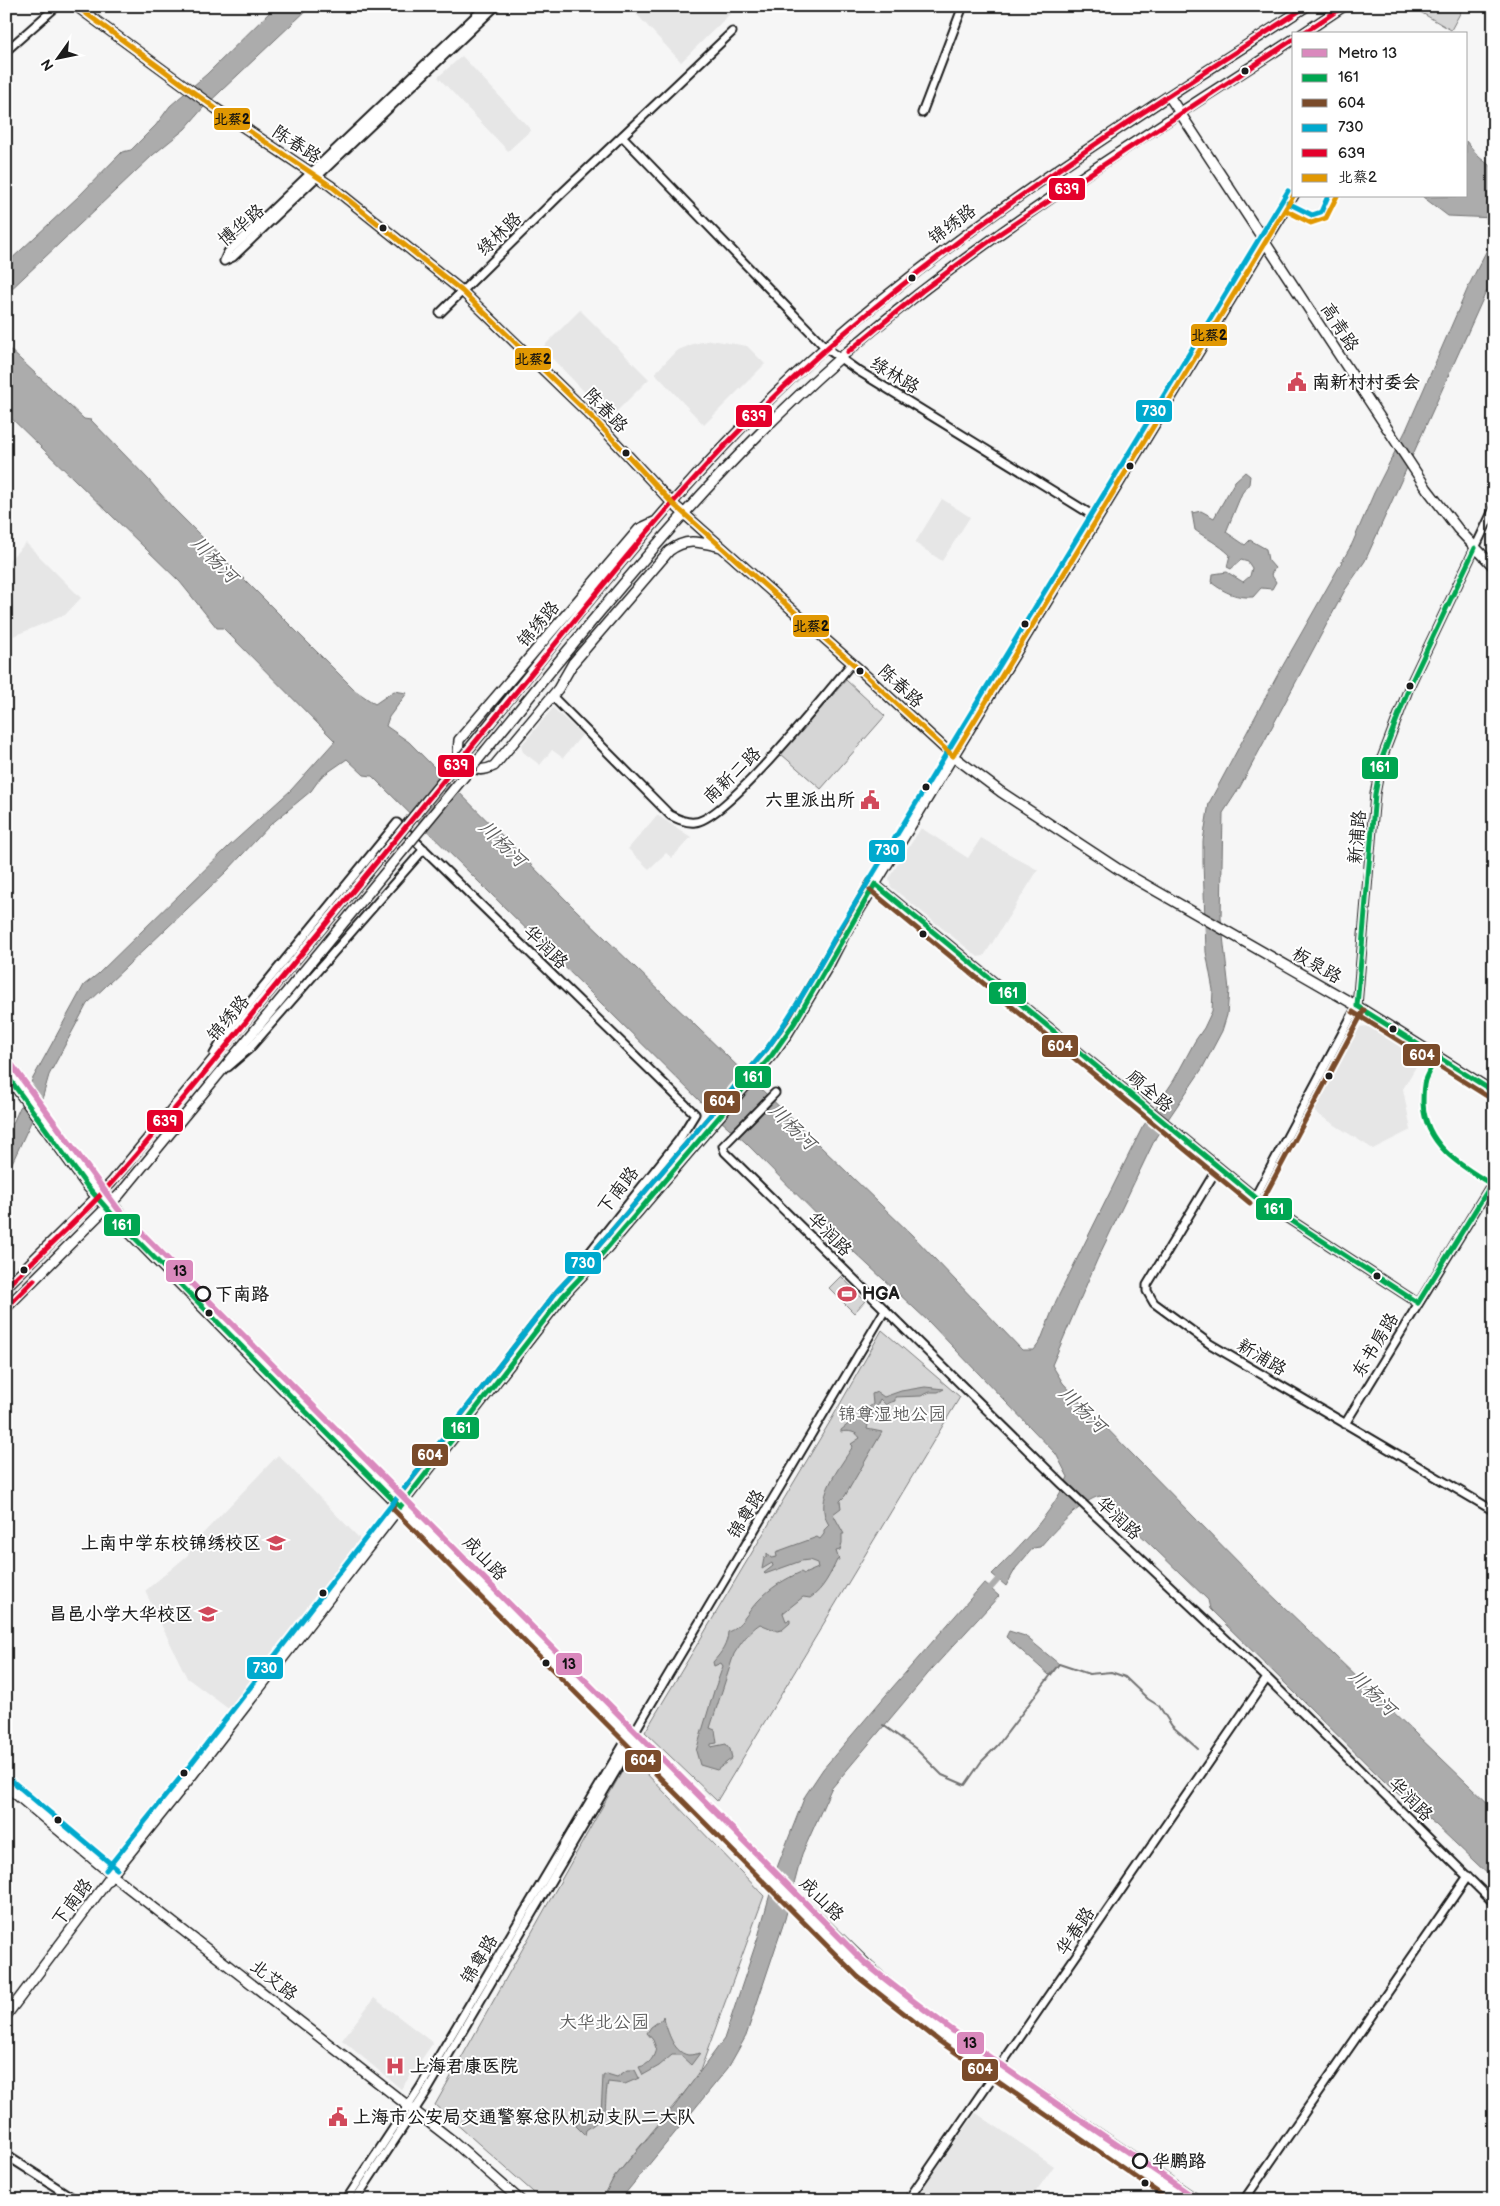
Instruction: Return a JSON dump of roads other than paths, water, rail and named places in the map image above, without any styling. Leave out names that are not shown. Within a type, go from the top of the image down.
[{"type":"main road","name":"陈春路","points":[[76,6],[214,108],[313,174],[462,291],[593,418],[672,503],[852,663],[953,756],[1048,825],[1225,932]]},
{"type":"main road","name":"锦绣路","points":[[6,1287],[99,1195],[204,1071],[658,519],[752,417],[826,348],[910,276],[991,215],[1168,96],[1307,6]]},
{"type":"main road","points":[[1305,32],[1344,6]]},
{"type":"main road","name":"锦绣路","points":[[6,1308],[108,1205],[684,513],[761,431],[840,359],[922,291],[999,234],[1292,40]]},
{"type":"main road","name":"高青路","points":[[1168,96],[1414,469],[1443,510],[1494,568]]},
{"type":"main road","name":"下南路","points":[[6,2016],[112,1875],[190,1778],[570,1288],[596,1261],[772,1055],[804,1006],[875,884],[1292,198]]},
{"type":"main road","name":"锦绣路","points":[[658,519],[639,529],[460,740],[458,754],[469,767],[476,770],[485,770],[494,766],[552,696],[573,663],[669,551],[679,543],[689,542],[721,547]]},
{"type":"main road","name":"板泉路","points":[[1225,932],[1357,1006],[1494,1092]]},
{"type":"main road","name":"成山路","points":[[6,1059],[12,1076],[108,1205],[795,1900],[906,1999],[998,2070],[1183,2200]]},
{"type":"main road","name":"北艾路","points":[[6,1786],[112,1875],[411,2108],[520,2200]]},
{"type":"main road","name":"成山路","points":[[998,2070],[1197,2200]]},
{"type":"street","points":[[6,51],[57,6]]},
{"type":"street","name":"博华路","points":[[486,6],[313,174],[233,256],[224,261],[228,252],[313,174],[496,6]]},
{"type":"street","points":[[922,113],[964,6]]},
{"type":"street","name":"绿林路","points":[[440,313],[732,32]]},
{"type":"street","name":"绿林路","points":[[622,136],[826,348],[840,359],[1097,518]]},
{"type":"street","name":"新浦路","points":[[1254,1197],[1357,1006],[1375,794],[1382,758],[1410,685],[1494,508]]},
{"type":"street","name":"南新二路","points":[[552,696],[670,814],[679,820],[696,822],[709,817],[755,776],[852,663]]},
{"type":"street","name":"华润路","points":[[204,1071],[230,1027],[397,823],[695,1114]]},
{"type":"street","points":[[213,1081],[250,1048],[424,850]]},
{"type":"street","name":"顾全路","points":[[875,884],[1254,1197],[1418,1303]]},
{"type":"street","name":"华润路","points":[[775,1093],[723,1146],[725,1152],[1088,1510],[1267,1678],[1494,1903]]},
{"type":"street","name":"下南路","points":[[570,1288],[579,1266],[679,1140],[695,1114]]},
{"type":"street","name":"新浦路","points":[[1218,1167],[1148,1285],[1147,1292],[1150,1298],[1160,1308],[1210,1344],[1494,1512]]},
{"type":"street","name":"东书房路","points":[[1345,1424],[1494,1180]]},
{"type":"street","name":"锦尊路","points":[[355,2200],[632,1737],[884,1310]]},
{"type":"street","name":"华春路","points":[[908,2200],[1267,1678]]},
{"type":"street","points":[[1244,2200],[1468,1876]]},
{"type":"street","name":"锦尊路","points":[[346,2200],[411,2108]]},
{"type":"street","points":[[6,2155],[76,2200]]},
{"type":"water","points":[[276,6],[311,6],[203,108],[185,129],[153,155],[6,294],[6,264],[79,196],[122,152],[131,150],[156,125],[170,106],[207,74]]},
{"type":"water","points":[[1468,143],[1479,157],[1494,169],[1494,218],[1448,216],[1424,198],[1468,198]]},
{"type":"water","name":"川杨河","points":[[1494,231],[1494,288],[1486,292],[1365,561],[1345,590],[1240,787],[1223,813],[1221,918],[1229,990],[1227,1015],[1222,1031],[1202,1069],[1156,1137],[1097,1260],[1052,1365],[1063,1383],[1077,1398],[1255,1579],[1494,1809],[1494,1880],[1436,1825],[1390,1787],[1210,1609],[1208,1600],[1100,1496],[1085,1503],[1040,1547],[1033,1548],[1016,1568],[1006,1586],[992,1574],[1044,1517],[1061,1491],[1068,1477],[1056,1454],[929,1322],[853,1251],[745,1142],[713,1114],[372,776],[364,775],[347,759],[321,777],[311,791],[270,825],[227,871],[87,1004],[49,1075],[43,1096],[6,1176],[6,1139],[32,1080],[84,985],[98,974],[228,847],[291,790],[335,741],[223,628],[217,628],[180,582],[6,413],[6,346],[84,419],[91,420],[149,480],[172,507],[356,691],[375,704],[394,691],[407,693],[389,717],[386,726],[409,742],[575,909],[912,1235],[1022,1350],[1034,1350],[1040,1342],[1056,1301],[1142,1128],[1174,1080],[1212,1011],[1213,990],[1206,952],[1203,862],[1203,841],[1209,803],[1277,676],[1352,544],[1374,493],[1406,430],[1470,283],[1491,242]]},
{"type":"water","points":[[1245,472],[1250,476],[1249,484],[1242,493],[1226,532],[1245,545],[1250,540],[1266,549],[1268,560],[1275,568],[1271,574],[1276,582],[1272,589],[1261,588],[1253,597],[1231,594],[1212,583],[1213,574],[1227,572],[1243,582],[1250,576],[1252,568],[1248,562],[1241,560],[1231,569],[1227,567],[1230,555],[1195,530],[1192,513],[1201,511],[1214,518],[1235,481]]},
{"type":"water","points":[[925,1387],[944,1389],[921,1396],[895,1397],[895,1401],[886,1405],[880,1399],[872,1416],[864,1422],[868,1425],[867,1429],[882,1432],[845,1496],[840,1501],[841,1508],[833,1514],[844,1534],[842,1534],[840,1550],[836,1551],[839,1560],[837,1560],[826,1581],[815,1595],[810,1598],[803,1597],[783,1613],[786,1621],[790,1620],[790,1623],[782,1630],[777,1631],[760,1624],[739,1646],[734,1654],[710,1728],[715,1730],[717,1743],[711,1744],[711,1747],[726,1744],[730,1749],[732,1758],[717,1770],[700,1765],[696,1751],[723,1666],[721,1663],[714,1666],[713,1662],[724,1648],[728,1632],[736,1627],[758,1601],[773,1588],[801,1572],[804,1574],[818,1568],[817,1563],[809,1560],[765,1574],[773,1566],[772,1563],[762,1569],[764,1558],[767,1557],[767,1553],[771,1558],[777,1557],[776,1552],[817,1537],[820,1539],[824,1534],[824,1530],[829,1525],[824,1505],[826,1494],[835,1474],[853,1446],[851,1444],[860,1438],[855,1433],[849,1431],[841,1432],[841,1430],[873,1404],[872,1394],[877,1392],[884,1397],[901,1391]]},
{"type":"water","points":[[984,1583],[999,1596],[932,1669],[831,1789],[802,1854],[785,1919],[746,2036],[728,2068],[620,2200],[602,2200],[613,2179],[674,2107],[724,2039],[758,1937],[778,1865],[805,1796],[823,1769]]},
{"type":"water","points":[[1009,1631],[1025,1636],[1059,1664],[1049,1675],[1006,1637]]},
{"type":"water","points":[[663,2016],[674,2045],[682,2053],[688,2055],[700,2053],[691,2065],[680,2055],[672,2055],[659,2066],[643,2075],[639,2067],[646,2065],[651,2060],[656,2048],[653,2040],[647,2033]]},
{"type":"water","points":[[627,2070],[635,2070],[639,2078],[625,2084],[608,2082],[603,2115],[586,2130],[585,2135],[576,2126],[577,2119],[584,2123],[601,2113],[603,2076],[607,2074],[617,2077]]},
{"type":"waterway","points":[[986,1593],[1002,1575]]},
{"type":"waterway","points":[[883,1725],[915,1748],[942,1775],[965,1785],[981,1762],[998,1745],[1059,1664],[1089,1674],[1111,1672],[1125,1677],[1148,1699],[1159,1706],[1172,1726],[1198,1749]]},
{"type":"metro line","name":"13","points":[[6,1057],[118,1209],[864,1962],[986,2055],[1198,2200]]},
{"type":"place","name":"南新村村委会","points":[[1297,382]]},
{"type":"place","name":"六里派出所","points":[[870,800]]},
{"type":"place","name":"下南路","points":[[203,1294]]},
{"type":"place","name":"HGA","points":[[847,1294]]},
{"type":"place","name":"上南中学东校锦绣校区","points":[[276,1543]]},
{"type":"place","name":"昌邑小学大华校区","points":[[208,1614]]},
{"type":"place","name":"上海君康医院","points":[[395,2066]]},
{"type":"place","name":"上海市公安局交通警察总队机动支队二大队","points":[[338,2117]]},
{"type":"place","name":"华鹏路","points":[[1140,2161]]},
{"type":"park label","name":"锦尊湿地公园","points":[[892,1414]]},
{"type":"park label","name":"大华北公园","points":[[604,2022]]}]
